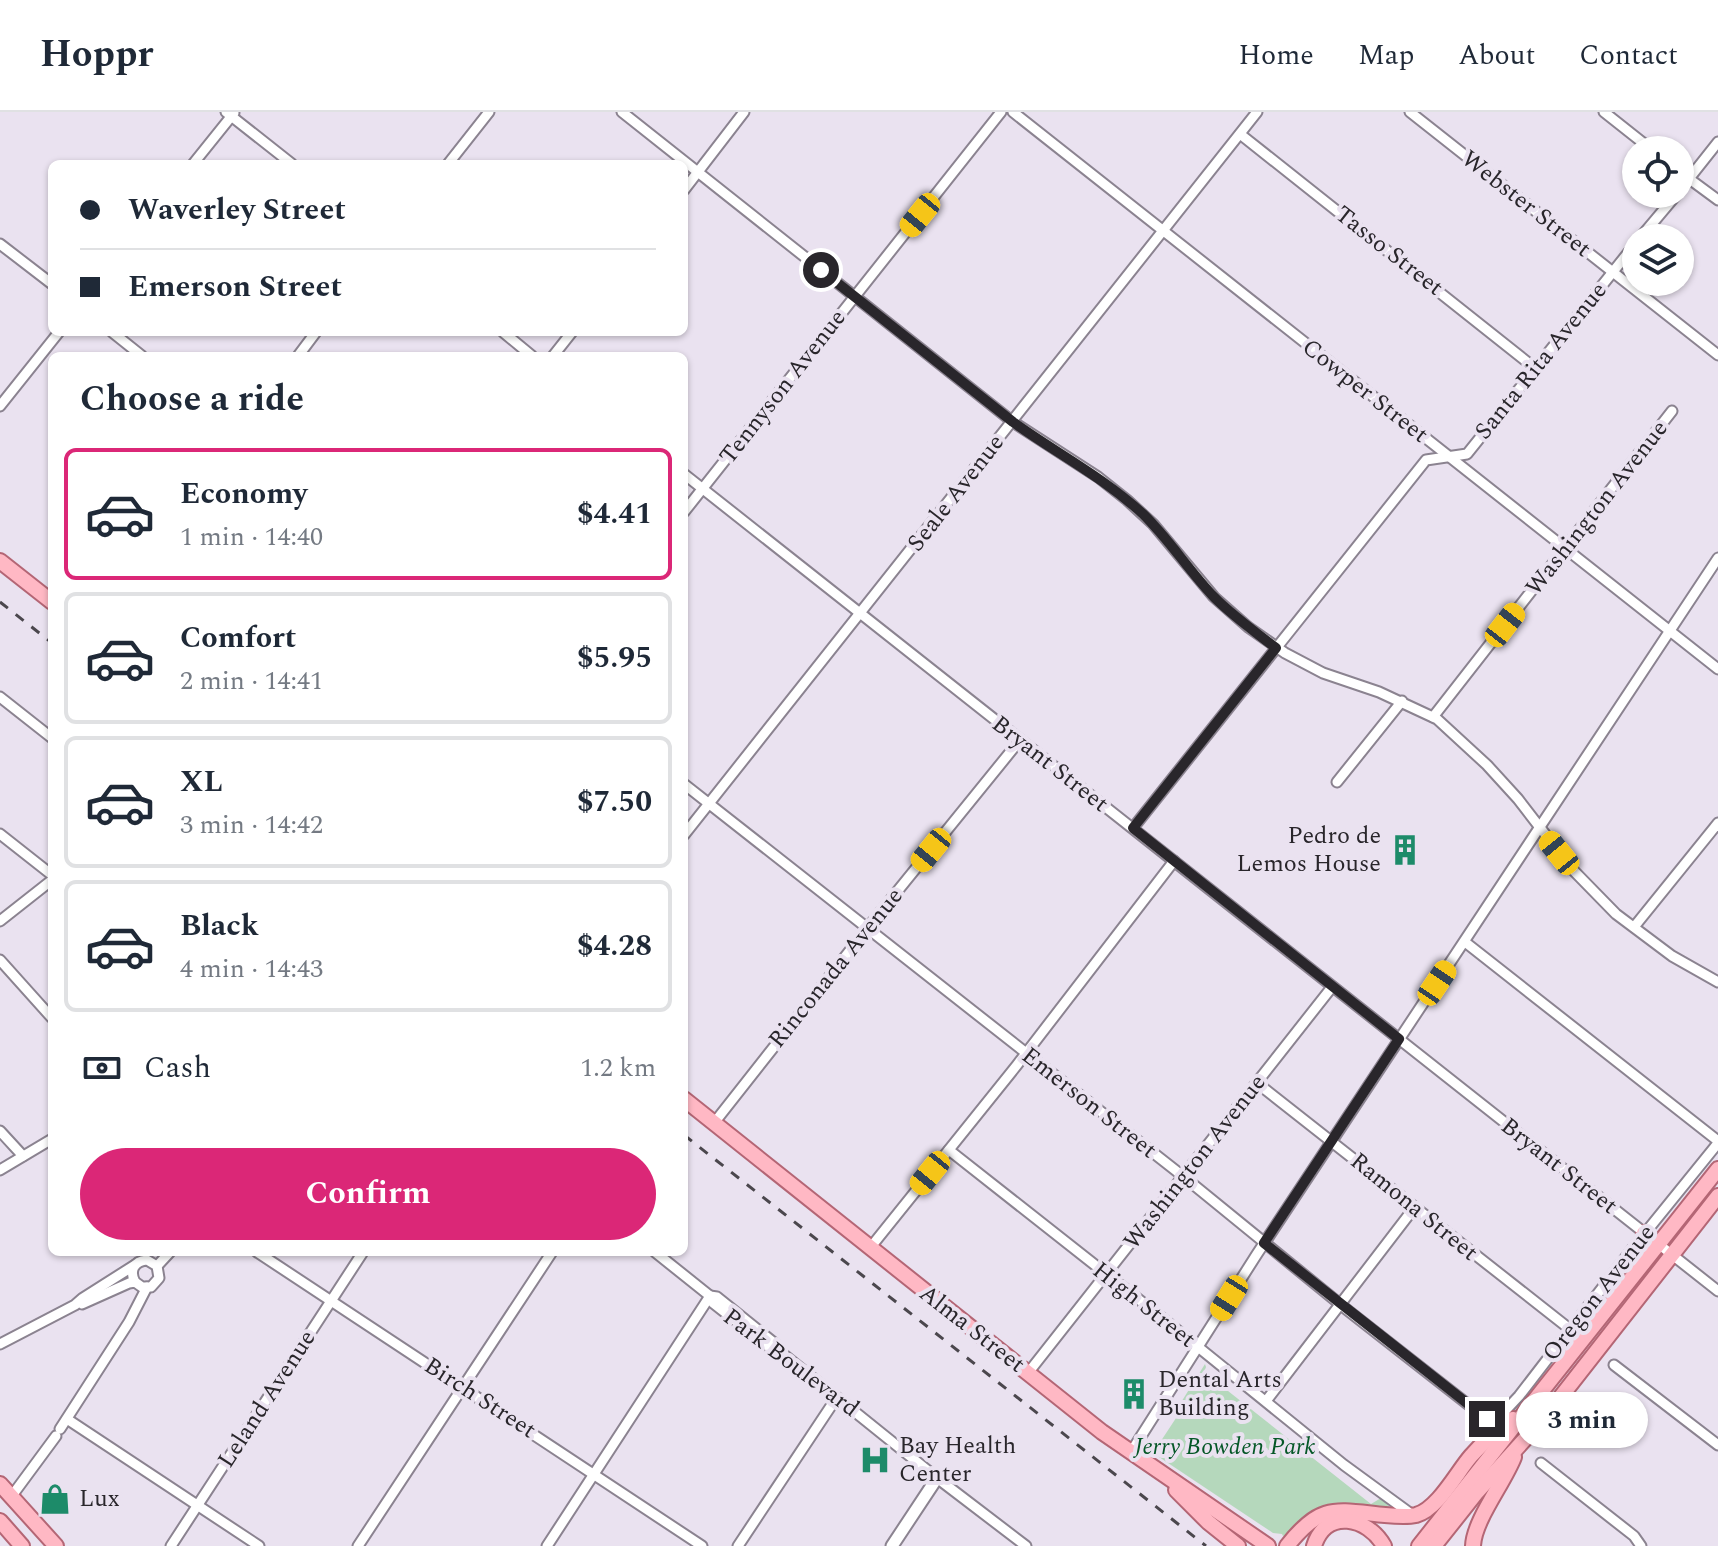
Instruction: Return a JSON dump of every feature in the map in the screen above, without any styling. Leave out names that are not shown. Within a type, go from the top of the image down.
[{"type":"main road","points":[[0,561],[48,599]]},
{"type":"main road","name":"Alma Street","points":[[688,1102],[1131,1452],[1268,1546]]},
{"type":"main road","points":[[1419,1546],[1718,1169]]},
{"type":"main road","points":[[1434,1546],[1477,1492],[1554,1406],[1718,1196]]},
{"type":"main road","points":[[1643,1263],[1644,1233]]},
{"type":"main road","points":[[1471,1456],[1535,1401]]},
{"type":"main road","points":[[1473,1546],[1477,1526],[1518,1449]]},
{"type":"main road","name":"Oregon Avenue","points":[[1416,1515],[1434,1503],[1471,1456]]},
{"type":"main road","points":[[1156,1470],[1238,1546]]},
{"type":"main road","points":[[0,1484],[56,1546]]},
{"type":"main road","points":[[1287,1546],[1313,1518],[1327,1512],[1416,1515]]},
{"type":"main road","points":[[0,1521],[22,1546]]},
{"type":"main road","points":[[1314,1546],[1320,1533],[1339,1521],[1356,1522],[1372,1530],[1384,1546]]},
{"type":"street","points":[[451,160],[489,112]]},
{"type":"street","points":[[622,112],[683,160]]},
{"type":"street","points":[[688,185],[744,112]]},
{"type":"street","name":"Tennyson Avenue","points":[[688,507],[1001,112]]},
{"type":"street","name":"Cowper Street","points":[[1013,112],[1718,669]]},
{"type":"street","name":"Seale Avenue","points":[[688,830],[1257,112]]},
{"type":"street","name":"Webster Street","points":[[1410,112],[1718,355]]},
{"type":"street","points":[[1604,112],[1634,136]]},
{"type":"street","points":[[196,160],[231,113],[287,160]]},
{"type":"street","name":"Tasso Street","points":[[1240,134],[1536,369]]},
{"type":"street","points":[[1694,172],[1718,142]]},
{"type":"street","points":[[688,164],[1013,422],[1098,477],[1127,500],[1153,524],[1214,597],[1276,648],[1323,673],[1402,701],[1433,717],[1487,765],[1518,799],[1572,869],[1616,914],[1672,956],[1718,982]]},
{"type":"street","points":[[1694,182],[1718,200]]},
{"type":"street","points":[[1652,224],[1665,208]]},
{"type":"street","points":[[0,244],[48,281]]},
{"type":"street","name":"Santa Rita Avenue","points":[[1133,828],[1426,460],[1467,454],[1622,261]]},
{"type":"street","points":[[0,406],[56,336]]},
{"type":"street","points":[[117,336],[137,352]]},
{"type":"street","points":[[508,336],[527,352]]},
{"type":"street","points":[[556,352],[569,336]]},
{"type":"street","name":"Washington Avenue","points":[[1433,717],[1672,411]]},
{"type":"street","name":"Bryant Street","points":[[688,477],[1718,1291]]},
{"type":"street","points":[[1131,1452],[1264,1243],[1718,558]]},
{"type":"street","points":[[0,697],[48,735]]},
{"type":"street","points":[[1337,782],[1402,701]]},
{"type":"street","name":"Rinconada Avenue","points":[[714,1123],[1020,740]]},
{"type":"street","name":"Emerson Street","points":[[688,787],[1493,1424]]},
{"type":"street","points":[[1634,927],[1718,823]]},
{"type":"street","points":[[0,834],[48,875]]},
{"type":"street","points":[[870,1248],[1026,1054],[1174,861]]},
{"type":"street","points":[[0,921],[48,881]]},
{"type":"street","points":[[1465,942],[1718,1142]]},
{"type":"street","points":[[0,960],[48,1014]]},
{"type":"street","name":"Washington Avenue","points":[[1028,1373],[1332,987]]},
{"type":"street","name":"Ramona Street","points":[[1257,1083],[1571,1330]]},
{"type":"street","points":[[0,1131],[23,1156]]},
{"type":"street","points":[[0,1170],[48,1141]]},
{"type":"street","name":"Oregon Avenue","points":[[1471,1456],[1493,1424],[1519,1396],[1718,1142]]},
{"type":"street","name":"High Street","points":[[949,1150],[1344,1465],[1407,1513],[1416,1515]]},
{"type":"street","points":[[1266,1401],[1414,1208]]},
{"type":"street","points":[[157,1266],[166,1256]]},
{"type":"street","name":"Birch Street","points":[[263,1256],[702,1546]]},
{"type":"street","name":"Leland Avenue","points":[[171,1546],[360,1256]]},
{"type":"street","points":[[358,1546],[549,1256]]},
{"type":"street","name":"Park Boulevard","points":[[660,1256],[710,1296],[713,1303],[774,1351],[781,1350],[937,1478],[1026,1546]]},
{"type":"street","points":[[0,1344],[75,1305],[135,1265],[147,1260],[157,1266],[159,1278],[154,1284],[142,1287],[135,1282],[132,1273],[135,1265]]},
{"type":"street","points":[[75,1305],[135,1282]]},
{"type":"street","points":[[11,1497],[67,1419],[129,1322],[147,1287]]},
{"type":"street","points":[[547,1546],[710,1296]]},
{"type":"street","points":[[1614,1365],[1718,1445]]},
{"type":"street","points":[[738,1546],[831,1406]]},
{"type":"street","points":[[67,1419],[259,1546]]},
{"type":"street","points":[[1541,1463],[1634,1536],[1641,1546]]},
{"type":"street","points":[[892,1546],[937,1478]]},
{"type":"green space","name":"Jerry Bowden Park","points":[[1205,1364],[1204,1372],[1371,1504],[1381,1498],[1393,1511],[1313,1512],[1283,1536],[1273,1533],[1153,1453],[1178,1415],[1175,1412]]},
{"type":"railway","points":[[0,602],[48,640]]},
{"type":"railway","points":[[688,1138],[1206,1546]]},
{"type":"place","name":"Pedro de Lemos House","points":[[1405,850]]},
{"type":"place","name":"Dental Arts Building","points":[[1134,1394]]},
{"type":"place","name":"Bay Health Center","points":[[875,1460]]},
{"type":"place","name":"Lux","points":[[55,1499]]},
{"type":"route","points":[[821,270],[1013,422],[1098,477],[1127,500],[1153,524],[1214,597],[1276,648],[1133,828],[1399,1039],[1264,1243],[1487,1419]]}]
